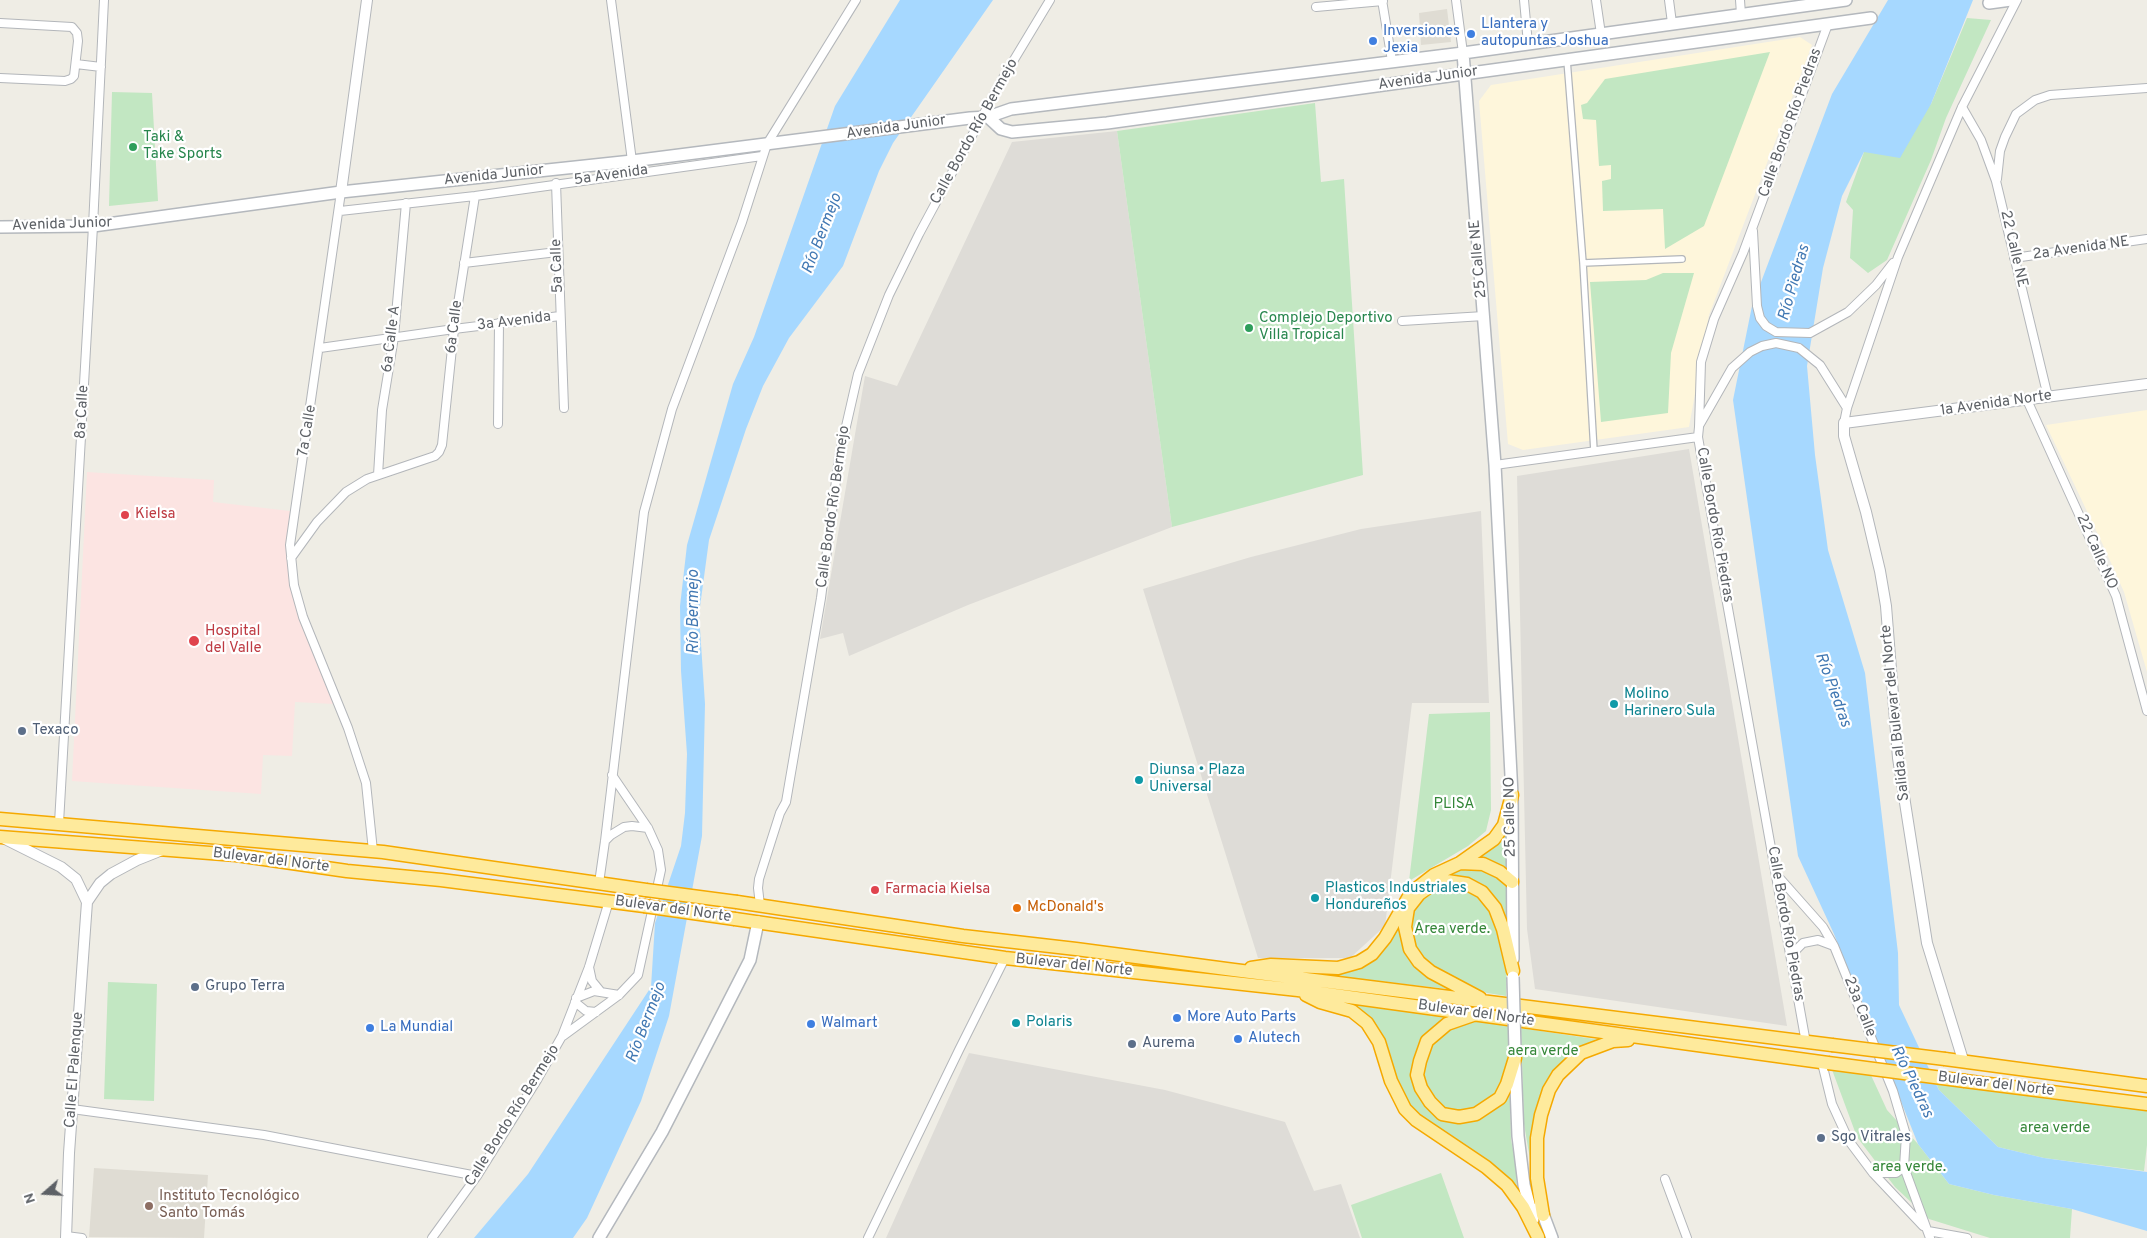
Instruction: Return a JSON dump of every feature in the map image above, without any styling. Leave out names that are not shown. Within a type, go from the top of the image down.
[{"type":"highway","points":[[1234,970],[1272,965],[1338,968],[1359,962],[1372,954],[1385,938],[1410,893],[1434,875],[1460,863],[1494,839],[1504,825],[1512,795]]},
{"type":"highway","name":"Bulevar del Norte","points":[[0,820],[373,851],[760,905],[963,936],[1491,1003],[1963,1060],[2147,1086]]},
{"type":"highway","name":"Bulevar del Norte","points":[[0,837],[236,855],[348,871],[441,880],[609,901],[1005,958],[1298,990],[1825,1063],[2147,1104]]},
{"type":"highway","points":[[1460,863],[1483,864],[1500,872],[1512,882]]},
{"type":"highway","points":[[1491,1003],[1449,983],[1418,962],[1410,949],[1405,927],[1408,908],[1419,894],[1433,884],[1447,881],[1467,884],[1482,892],[1495,908],[1503,929],[1513,974]]},
{"type":"highway","points":[[1298,990],[1320,1002],[1352,1011],[1367,1023],[1379,1042],[1391,1081],[1405,1109],[1416,1120],[1486,1167],[1507,1185],[1522,1207],[1538,1238]]},
{"type":"highway","points":[[1475,1014],[1447,1024],[1427,1041],[1420,1061],[1418,1075],[1422,1088],[1430,1102],[1442,1114],[1459,1117],[1476,1114],[1500,1098],[1507,1084],[1515,1054]]},
{"type":"highway","points":[[1543,1215],[1538,1178],[1538,1138],[1541,1115],[1549,1090],[1558,1074],[1581,1053],[1595,1046],[1613,1041],[1650,1038]]},
{"type":"main road","name":"Avenida Junior","points":[[0,227],[93,226],[341,192],[783,143],[985,117],[1010,109],[1463,53],[1742,14],[1813,2],[1846,0]]},
{"type":"main road","points":[[1989,3],[2011,0]]},
{"type":"main road","name":"Avenida Junior","points":[[985,117],[1002,129],[1023,132],[1106,123],[1871,18]]},
{"type":"main road","name":"25 Calle NE","points":[[1463,53],[1495,465]]},
{"type":"main road","name":"25 Calle NO","points":[[1495,465],[1512,795],[1513,974],[1517,1119],[1524,1186],[1538,1238]]},
{"type":"main road","points":[[599,1238],[662,1132],[750,960],[758,922]]},
{"type":"main road","points":[[1523,1168],[1531,1183],[1552,1238]]},
{"type":"street","name":"8a Calle","points":[[59,824],[104,0]]},
{"type":"street","name":"7a Calle","points":[[367,0],[340,211],[290,545],[294,585],[303,617],[348,728],[366,783],[373,851]]},
{"type":"street","points":[[611,0],[632,161]]},
{"type":"street","points":[[599,883],[644,512],[672,409],[742,222],[766,144],[856,0]]},
{"type":"street","name":"Calle Bordo Río Bermejo","points":[[760,905],[759,878],[780,813],[786,802],[821,598],[838,457],[858,374],[889,295],[919,234],[1050,0]]},
{"type":"street","points":[[1456,0],[1463,53]]},
{"type":"street","points":[[1524,0],[1528,44]]},
{"type":"street","points":[[1596,0],[1601,34]]},
{"type":"street","points":[[1669,0],[1672,23]]},
{"type":"street","points":[[1740,0],[1742,14]]},
{"type":"street","points":[[1844,423],[1847,408],[1898,257],[1962,107],[2017,0]]},
{"type":"street","points":[[1316,7],[1383,1],[1392,61]]},
{"type":"street","points":[[0,24],[72,27],[77,33],[78,41],[74,76],[66,81],[0,78]]},
{"type":"street","name":"Calle Bordo Río Piedras","points":[[1806,1042],[1698,437],[1702,362],[1714,318],[1753,227],[1828,24]]},
{"type":"street","points":[[1567,60],[1583,263],[1594,451]]},
{"type":"street","points":[[76,64],[101,67]]},
{"type":"street","points":[[1996,181],[2000,151],[2016,114],[2035,100],[2050,95],[2147,88]]},
{"type":"street","name":"22 Calle NE","points":[[1962,107],[1981,140],[1996,181],[2048,397]]},
{"type":"street","name":"5a Avenida","points":[[340,211],[475,196],[556,183],[762,156]]},
{"type":"street","name":"5a Calle","points":[[556,183],[564,408]]},
{"type":"street","name":"6a Calle","points":[[378,475],[435,456],[442,445],[454,329],[475,196]]},
{"type":"street","name":"6a Calle A","points":[[378,475],[382,410],[394,337],[406,203]]},
{"type":"street","points":[[1753,227],[1755,290],[1760,318],[1766,326],[1776,332],[1810,333],[1848,312],[1876,285],[1898,257]]},
{"type":"street","name":"2a Avenida NE","points":[[2014,258],[2147,240]]},
{"type":"street","points":[[464,263],[557,252]]},
{"type":"street","points":[[1583,263],[1682,259]]},
{"type":"street","name":"3a Avenida","points":[[320,348],[560,316]]},
{"type":"street","points":[[1402,321],[1484,316]]},
{"type":"street","points":[[498,424],[499,324]]},
{"type":"street","points":[[1699,427],[1732,368],[1750,352],[1762,346],[1776,343],[1799,348],[1820,365],[1847,408]]},
{"type":"street","name":"1a Avenida Norte","points":[[1844,423],[2147,384]]},
{"type":"street","name":"22 Calle NO","points":[[2027,400],[2116,596],[2147,711]]},
{"type":"street","name":"Salida al Bulevar del Norte","points":[[1844,423],[1844,436],[1866,512],[1886,606],[1898,758],[1927,943],[1963,1060]]},
{"type":"street","points":[[1495,465],[1698,437]]},
{"type":"street","points":[[291,558],[317,522],[346,492],[367,479],[378,475]]},
{"type":"street","points":[[562,1036],[619,995],[638,975],[661,870],[658,850],[648,828],[612,775]]},
{"type":"street","points":[[605,841],[624,827],[640,826],[648,828]]},
{"type":"street","name":"Calle El Palenque","points":[[0,837],[62,867],[76,879],[87,902],[72,1109],[66,1237]]},
{"type":"street","points":[[87,902],[100,883],[111,874],[136,860],[164,849]]},
{"type":"street","name":"23a Calle","points":[[1776,873],[1824,927],[1834,946],[1893,1091],[1906,1135],[1904,1167],[1912,1194],[1929,1234]]},
{"type":"street","name":"Calle Bordo Río Bermejo","points":[[432,1238],[477,1176],[538,1080],[562,1036],[589,967],[609,901]]},
{"type":"street","points":[[1791,955],[1803,943],[1818,940],[1834,946]]},
{"type":"street","points":[[868,1238],[1005,958]]},
{"type":"street","points":[[589,967],[592,981],[601,992]]},
{"type":"street","points":[[596,1012],[586,1011],[576,1000],[588,992],[619,995]]},
{"type":"street","points":[[1825,1063],[1836,1111],[1849,1140],[1874,1173],[1929,1234],[1967,1238]]},
{"type":"street","points":[[72,1109],[264,1135],[477,1176]]},
{"type":"street","points":[[1874,1173],[1896,1173],[1904,1167]]},
{"type":"street","points":[[1664,1179],[1686,1238]]},
{"type":"street","points":[[66,1237],[82,1238]]},
{"type":"shaded area","points":[[1447,9],[1451,42],[1421,45],[1419,13]]},
{"type":"shaded area","points":[[1800,37],[1812,45],[1709,315],[1689,427],[1523,450],[1508,444],[1479,101],[1491,85]]},
{"type":"shaded area","points":[[1117,131],[1172,527],[968,605],[849,656],[843,633],[820,639],[865,376],[897,386],[1012,142]]},
{"type":"shaded area","points":[[2147,410],[2147,672],[2124,592],[2046,425]]},
{"type":"shaded area","name":"Molino Harinero Sula","points":[[1689,449],[1787,1026],[1535,989],[1527,929],[1517,476]]},
{"type":"shaded area","name":"Hospital del Valle","points":[[87,472],[214,480],[213,502],[290,511],[286,553],[299,616],[334,704],[295,702],[292,756],[263,755],[261,794],[72,781]]},
{"type":"shaded area","points":[[1481,511],[1489,703],[1412,703],[1385,926],[1350,958],[1258,958],[1143,589],[1251,557],[1361,529]]},
{"type":"shaded area","points":[[969,1053],[1165,1090],[1285,1122],[1314,1191],[1341,1184],[1360,1238],[886,1238]]},
{"type":"shaded area","name":"Instituto Tecnológico Santo Tomás","points":[[94,1168],[208,1175],[204,1238],[89,1237]]},
{"type":"green space","points":[[1967,18],[1991,20],[1946,118],[1931,160],[1887,260],[1868,273],[1850,258],[1853,210],[1846,202],[1864,152],[1931,104]]},
{"type":"green space","points":[[1770,52],[1704,226],[1665,249],[1663,209],[1603,211],[1602,181],[1611,179],[1611,165],[1599,166],[1596,120],[1583,119],[1581,105],[1587,103],[1605,79]]},
{"type":"green space","name":"Taki & Take Sports","points":[[112,92],[152,93],[158,201],[109,206]]},
{"type":"green space","name":"Complejo Deportivo Villa Tropical","points":[[1315,103],[1321,182],[1344,179],[1363,475],[1172,527],[1117,131]]},
{"type":"green space","points":[[1663,273],[1694,273],[1671,353],[1668,413],[1601,422],[1590,282],[1646,280]]},
{"type":"green space","name":"PLISA","points":[[1490,712],[1491,810],[1486,831],[1468,846],[1409,881],[1429,714]]},
{"type":"green space","points":[[1506,831],[1506,872],[1472,860]]},
{"type":"green space","points":[[1462,867],[1482,868],[1506,883],[1507,928],[1489,893],[1437,878]]},
{"type":"green space","name":"Area verde.","points":[[1440,887],[1467,889],[1478,895],[1492,912],[1507,962],[1506,996],[1487,993],[1433,968],[1413,947],[1409,928],[1412,911],[1422,897]]},
{"type":"green space","points":[[1401,915],[1406,952],[1457,990],[1280,970],[1363,965]]},
{"type":"green space","points":[[108,982],[157,984],[154,1101],[104,1099]]},
{"type":"green space","points":[[1332,1001],[1451,1018],[1424,1038],[1417,1090],[1461,1121],[1510,1089],[1511,1140],[1516,1164],[1517,1191],[1420,1117],[1406,1103],[1398,1088],[1382,1039]]},
{"type":"green space","points":[[1471,1020],[1508,1026],[1509,1067],[1496,1096],[1485,1104],[1460,1113],[1445,1110],[1433,1099],[1426,1086],[1423,1069],[1431,1044],[1446,1031]]},
{"type":"green space","name":"aera verde","points":[[1521,1028],[1601,1040],[1581,1048],[1558,1066],[1543,1091],[1532,1171],[1524,1124]]},
{"type":"green space","name":"area verde.","points":[[1831,1067],[1870,1073],[1887,1110],[1918,1144],[1949,1184],[1994,1195],[2072,1209],[2070,1238],[1990,1238],[1929,1219],[1895,1187],[1857,1137]]},
{"type":"green space","name":"area verde","points":[[1935,1081],[2147,1110],[2147,1145],[2144,1171],[2044,1158],[1998,1147],[1939,1090]]},
{"type":"green space","points":[[1441,1173],[1464,1238],[1362,1238],[1351,1205]]},
{"type":"water","name":"Río Bermejo","points":[[900,0],[993,0],[893,143],[879,171],[843,266],[789,338],[763,386],[746,429],[709,540],[699,614],[705,704],[702,836],[669,1016],[641,1101],[587,1218],[573,1238],[474,1238],[528,1174],[651,987],[655,923],[681,846],[685,813],[687,754],[681,671],[680,606],[687,545],[733,384],[754,337],[835,106]]},
{"type":"water","name":"Río Piedras","points":[[1888,0],[1973,0],[1931,104],[1900,158],[1864,152],[1842,196],[1823,268],[1807,366],[1815,455],[1828,550],[1865,673],[1898,953],[1899,1005],[1939,1090],[1998,1147],[2044,1158],[2147,1172],[2147,1231],[2072,1209],[1994,1195],[1949,1184],[1918,1144],[1834,934],[1798,856],[1733,400],[1752,306],[1832,94]]},
{"type":"place","name":"Llantera y autopuntas Joshua","points":[[1471,34]]},
{"type":"place","name":"Inversiones Jexia","points":[[1373,41]]},
{"type":"place","name":"Taki & Take Sports","points":[[133,147]]},
{"type":"place","name":"Complejo Deportivo Villa Tropical","points":[[1249,328]]},
{"type":"place","name":"Kielsa","points":[[125,515]]},
{"type":"place","name":"Hospital del Valle","points":[[194,641]]},
{"type":"place","name":"Molino Harinero Sula","points":[[1614,704]]},
{"type":"place","name":"Texaco","points":[[22,731]]},
{"type":"place","name":"Diunsa • Plaza Universal","points":[[1139,780]]},
{"type":"place","name":"Farmacia Kielsa","points":[[875,890]]},
{"type":"place","name":"Plasticos Industriales Hondureños","points":[[1315,898]]},
{"type":"place","name":"McDonald's","points":[[1017,908]]},
{"type":"place","name":"Grupo Terra","points":[[195,987]]},
{"type":"place","name":"More Auto Parts","points":[[1177,1018]]},
{"type":"place","name":"Polaris","points":[[1016,1023]]},
{"type":"place","name":"Walmart","points":[[811,1024]]},
{"type":"place","name":"La Mundial","points":[[370,1028]]},
{"type":"place","name":"Alutech","points":[[1238,1039]]},
{"type":"place","name":"Aurema","points":[[1132,1044]]},
{"type":"place","name":"Sgo Vitrales","points":[[1821,1138]]},
{"type":"place","name":"Instituto Tecnológico Santo Tomás","points":[[149,1206]]}]
